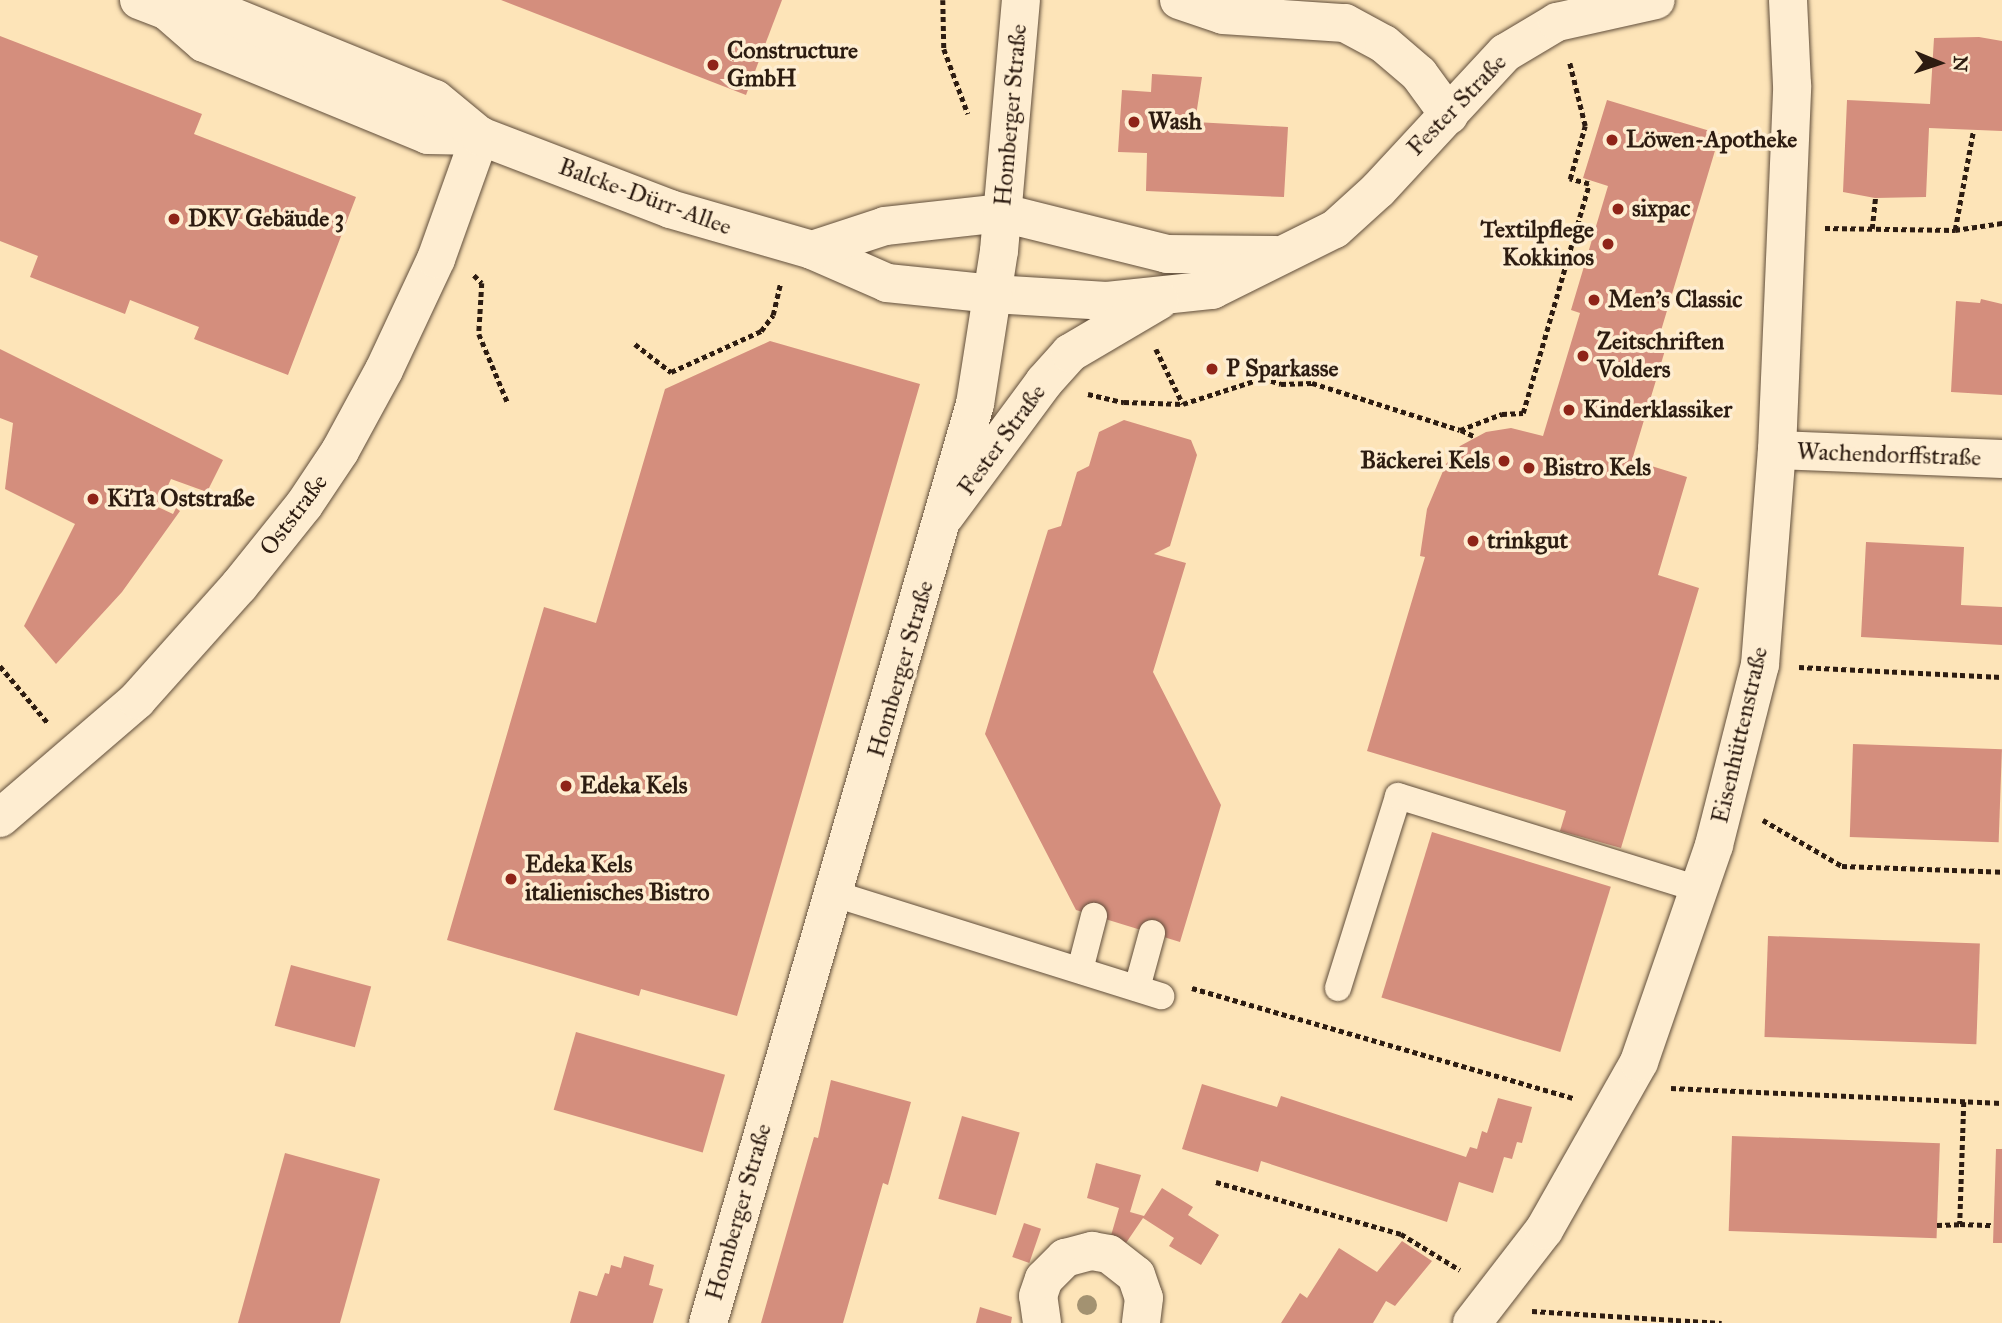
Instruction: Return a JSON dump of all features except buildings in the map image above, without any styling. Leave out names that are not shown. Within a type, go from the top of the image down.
[{"type":"street","name":"Homberger Straße","points":[[708,1323],[946,516],[975,404],[1003,213],[1021,0]]},
{"type":"street","points":[[1179,0],[1223,15],[1345,23],[1384,44],[1419,74],[1449,115]]},
{"type":"street","name":"Fester Straße","points":[[946,516],[1044,382],[1070,353],[1151,306],[1212,290],[1335,229],[1449,115],[1505,53],[1557,22],[1656,0]]},
{"type":"street","name":"Eisenhüttenstraße","points":[[1484,1309],[1544,1230],[1620,1098],[1699,889],[1726,799],[1760,665],[1777,450],[1792,85],[1788,0]]},
{"type":"street","name":"Balcke-Dürr-Allee","points":[[153,5],[204,43],[428,135],[480,136],[670,209],[800,248],[887,283],[993,294]]},
{"type":"street","name":"Oststraße","points":[[0,818],[137,700],[239,586],[304,505],[340,451],[384,370],[436,259],[480,136]]},
{"type":"street","points":[[800,248],[885,226],[1003,213]]},
{"type":"street","name":"Fester Straße","points":[[1003,213],[1103,242],[1167,254],[1282,255]]},
{"type":"street","name":"Fester Straße","points":[[993,294],[1151,306]]},
{"type":"street","name":"Wachendorffstraße","points":[[1777,450],[2002,460]]},
{"type":"street","points":[[1042,1323],[1038,1296],[1044,1279],[1065,1258],[1093,1251],[1109,1254],[1136,1275],[1144,1298],[1141,1323]]},
{"type":"lane","points":[[1338,988],[1398,796],[1699,889]]},
{"type":"lane","points":[[835,894],[1149,992],[1152,933]]},
{"type":"lane","points":[[1080,970],[1094,916]]},
{"type":"path","points":[[1460,430],[1502,414],[1523,413],[1589,184],[1570,179],[1585,126],[1557,22]]},
{"type":"path","points":[[1955,230],[1973,132]]},
{"type":"path","points":[[1872,229],[1875,198]]},
{"type":"path","points":[[1786,227],[1955,230],[2002,223]]},
{"type":"path","points":[[635,344],[671,372],[761,331],[773,315],[800,248]]},
{"type":"path","points":[[436,259],[477,276],[482,283],[479,334],[507,401]]},
{"type":"path","points":[[1151,306],[1183,404]]},
{"type":"path","points":[[1104,399],[1183,404],[1263,378],[1281,384],[1312,383],[1474,436]]},
{"type":"path","points":[[1760,665],[2002,677]]},
{"type":"path","points":[[0,666],[53,729]]},
{"type":"path","points":[[1726,799],[1842,866],[2002,872]]},
{"type":"path","points":[[1149,992],[1195,987],[1620,1098],[2002,1103]]},
{"type":"path","points":[[1960,1224],[1964,1102]]},
{"type":"path","points":[[1216,1182],[1401,1234],[1484,1309],[1722,1323]]},
{"type":"path","points":[[1937,1225],[1994,1225]]},
{"type":"place","name":"Constructure GmbH","points":[[713,65]]},
{"type":"place","name":"Wash","points":[[1134,122]]},
{"type":"place","name":"Löwen-Apotheke","points":[[1612,140]]},
{"type":"place","name":"sixpac","points":[[1618,209]]},
{"type":"place","name":"DKV Gebäude 3","points":[[174,219]]},
{"type":"place","name":"Textilpflege Kokkinos","points":[[1608,244]]},
{"type":"place","name":"Men's Classic","points":[[1594,300]]},
{"type":"place","name":"Zeitschriften Volders","points":[[1583,356]]},
{"type":"place","name":"P Sparkasse","points":[[1212,369]]},
{"type":"place","name":"Kinderklassiker","points":[[1569,410]]},
{"type":"place","name":"Bäckerei Kels","points":[[1504,461]]},
{"type":"place","name":"Bistro Kels","points":[[1529,468]]},
{"type":"place","name":"KiTa Oststraße","points":[[93,499]]},
{"type":"place","name":"trinkgut","points":[[1473,541]]},
{"type":"place","name":"Edeka Kels","points":[[566,786]]},
{"type":"place","name":"Edeka Kels italienisches Bistro","points":[[511,879]]}]
